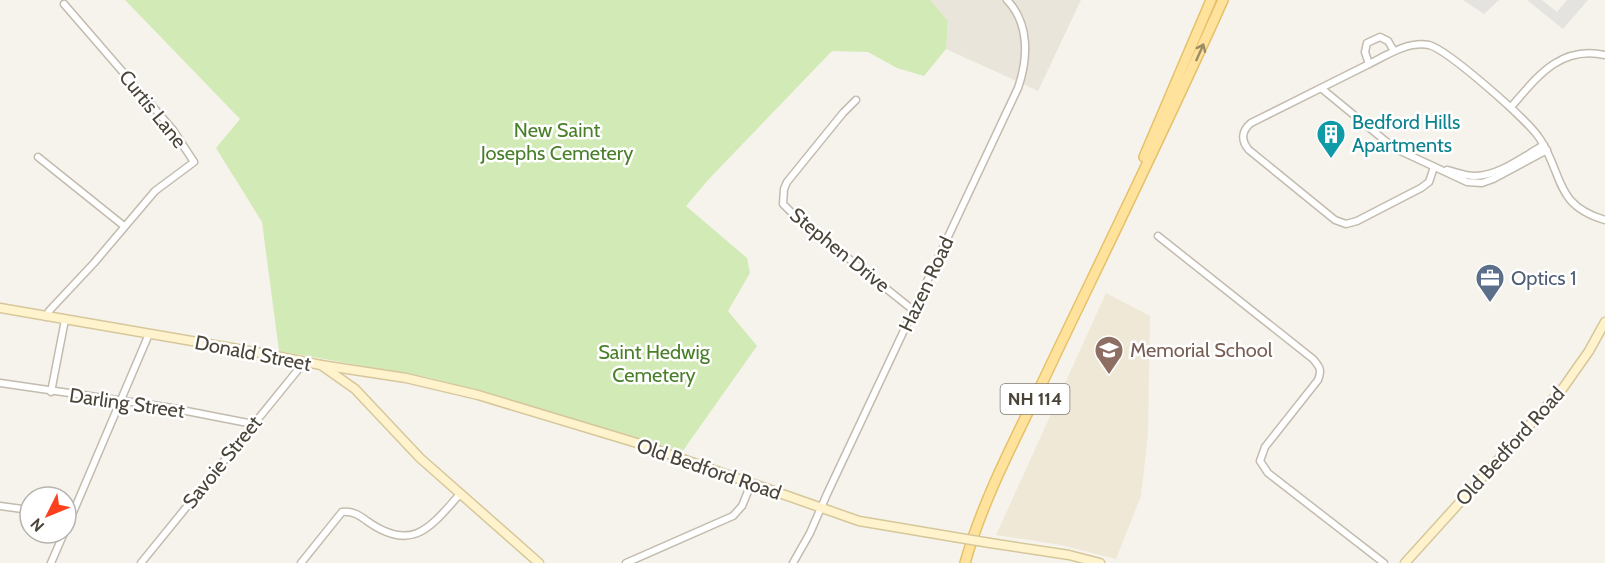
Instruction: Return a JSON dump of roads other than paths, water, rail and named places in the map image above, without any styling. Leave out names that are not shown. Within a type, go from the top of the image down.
[{"type":"main road","name":"NH 114","points":[[1112,237],[1211,0]]},
{"type":"main road","name":"NH 114","points":[[965,563],[994,486],[1223,0]]},
{"type":"street","name":"Hazen Road","points":[[793,563],[801,553],[999,129],[1025,67],[1026,45],[1021,24],[1007,0]]},
{"type":"street","name":"Curtis Lane","points":[[46,317],[155,191],[194,162],[173,130],[64,4]]},
{"type":"street","points":[[1369,64],[1365,48],[1371,40],[1384,38],[1394,51]]},
{"type":"street","points":[[1434,167],[1429,182],[1421,188],[1351,223],[1341,224],[1249,150],[1243,139],[1245,129],[1251,123],[1394,51],[1430,45],[1528,122],[1546,148],[1567,197],[1584,212],[1605,220]]},
{"type":"street","points":[[1511,107],[1538,76],[1557,61],[1580,53],[1605,55]]},
{"type":"street","points":[[1321,88],[1394,148],[1460,180],[1482,183],[1504,174],[1546,148]]},
{"type":"street","name":"Stephen Drive","points":[[856,100],[787,182],[783,204],[913,310]]},
{"type":"street","points":[[38,157],[124,226]]},
{"type":"street","points":[[1158,236],[1313,359],[1320,367],[1318,380],[1265,447],[1260,461],[1268,473],[1384,563]]},
{"type":"street","name":"Donald Street","points":[[0,308],[321,366],[355,389],[420,458],[539,563]]},
{"type":"street","points":[[51,392],[65,320]]},
{"type":"street","name":"Old Bedford Road","points":[[1405,563],[1563,388],[1589,351],[1605,322]]},
{"type":"street","points":[[78,495],[149,334]]},
{"type":"street","name":"Savoie Street","points":[[141,563],[303,361]]},
{"type":"street","name":"Old Bedford Road","points":[[321,366],[435,384],[553,417],[679,457],[821,509],[875,525],[1069,555],[1100,563]]},
{"type":"street","points":[[355,389],[353,378],[356,370]]},
{"type":"street","name":"Darling Street","points":[[0,383],[253,424]]},
{"type":"street","points":[[626,563],[733,516],[742,506],[752,484]]},
{"type":"street","points":[[301,563],[342,512],[350,511],[357,514],[388,533],[409,536],[428,528],[460,494]]},
{"type":"street","points":[[0,506],[18,508]]},
{"type":"street","points":[[51,563],[59,545]]},
{"type":"place","name":"Bedford Hills Apartments","points":[[1331,160]]},
{"type":"place","name":"Optics 1","points":[[1490,304]]},
{"type":"place","name":"Memorial School","points":[[1109,376]]},
{"type":"park label","name":"New Saint Josephs Cemetery","points":[[557,142]]},
{"type":"park label","name":"Saint Hedwig Cemetery","points":[[654,364]]}]
